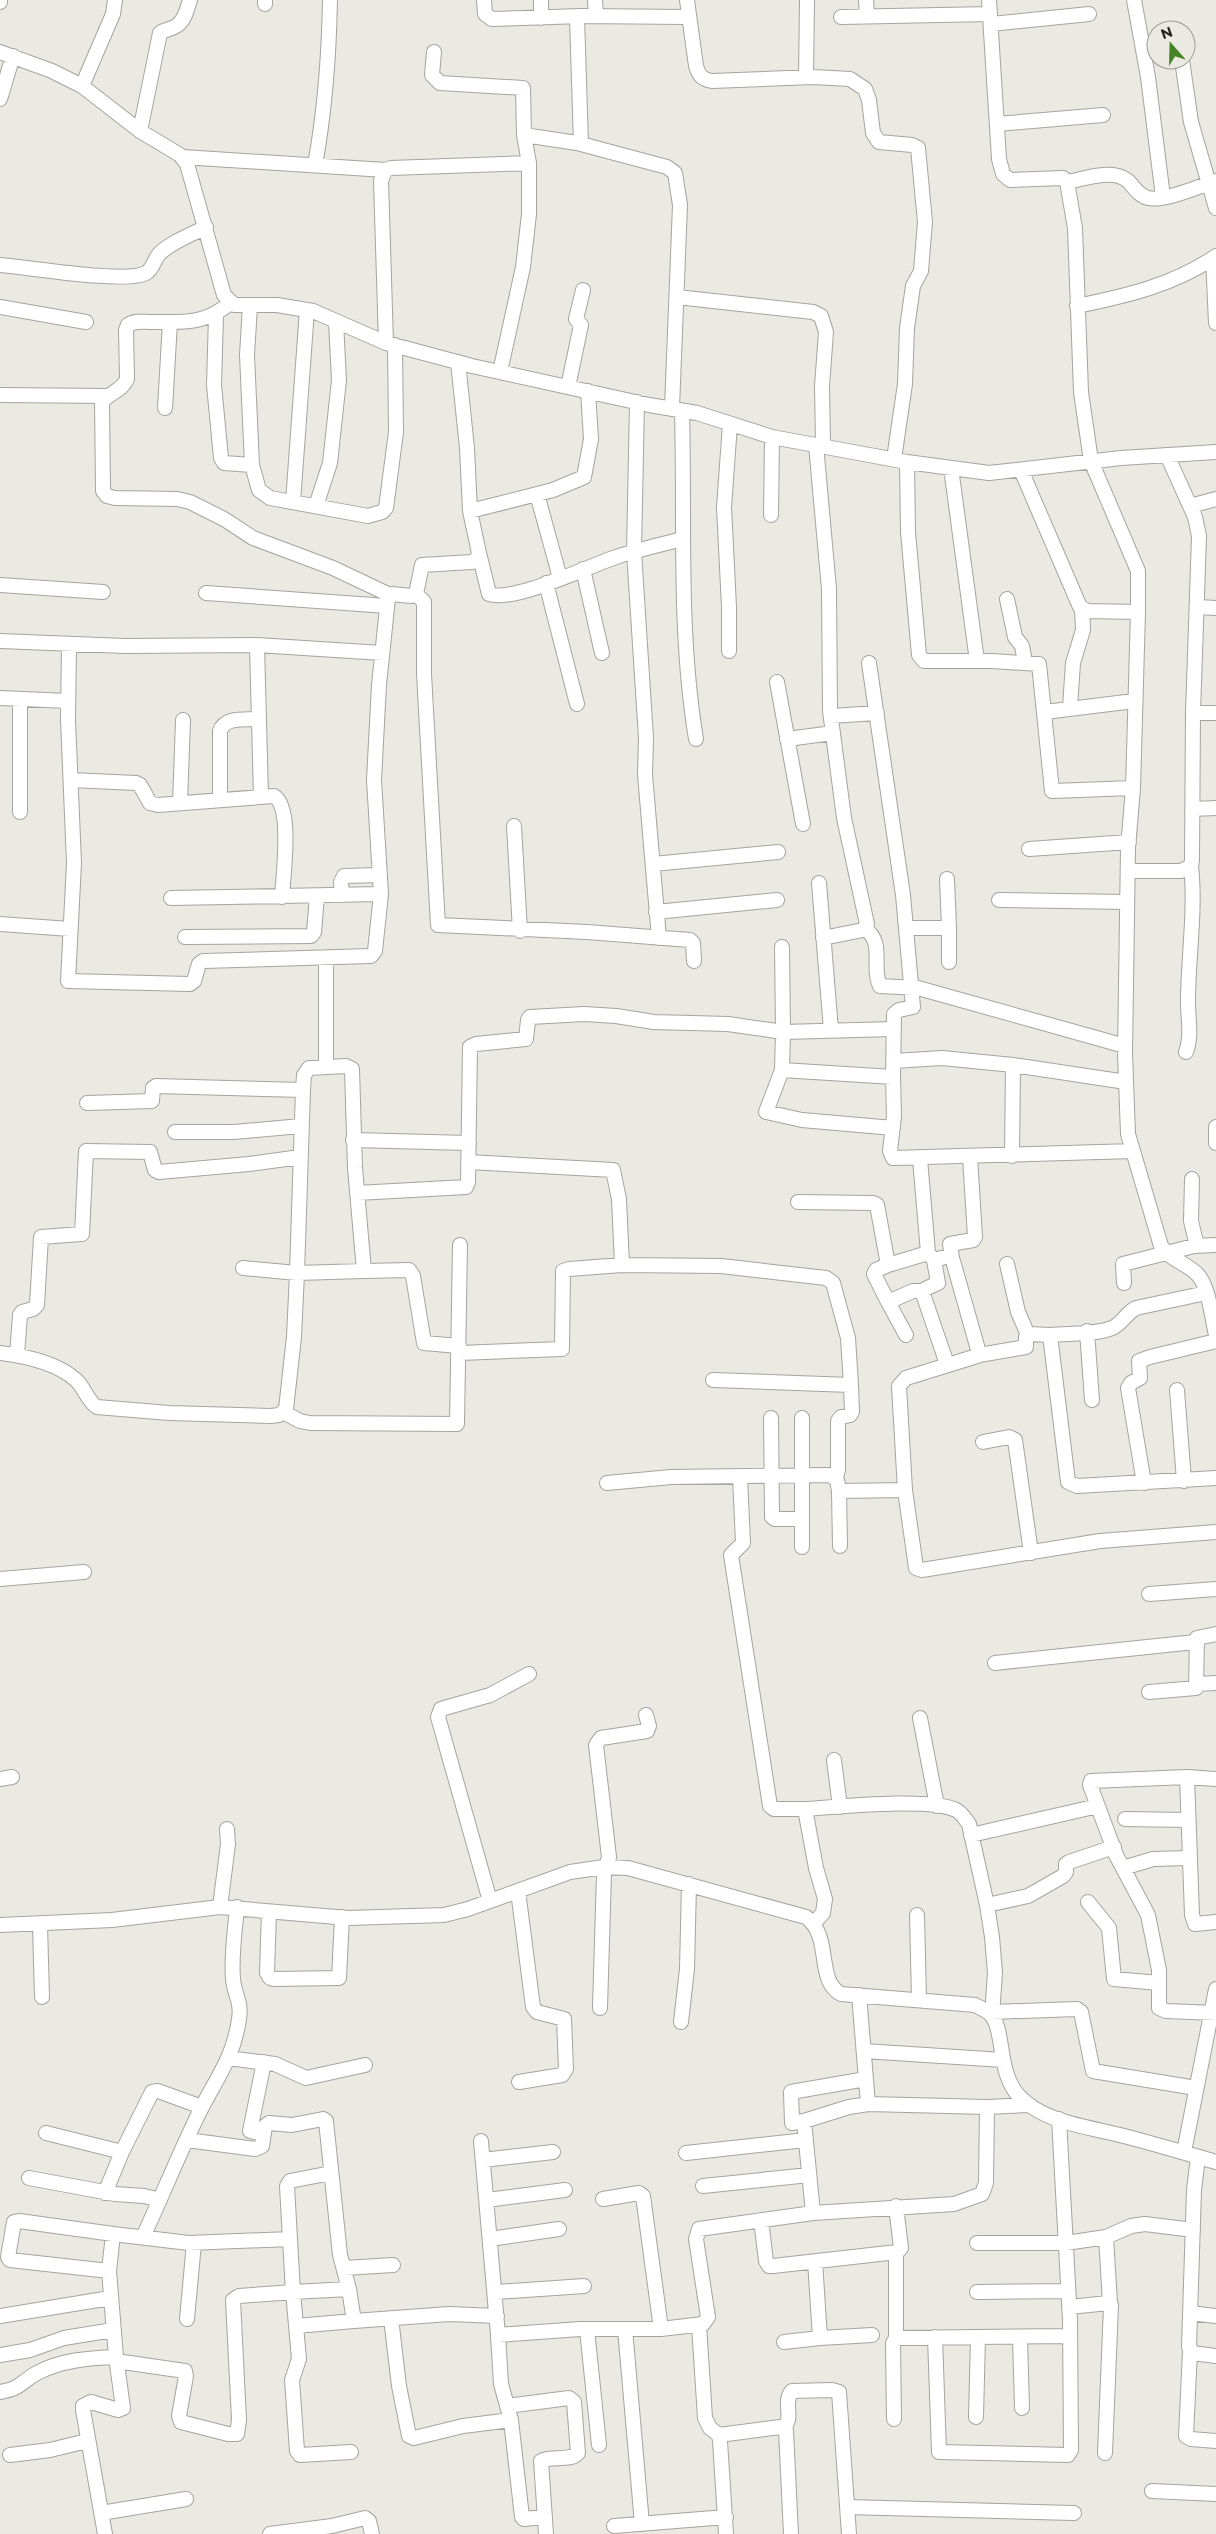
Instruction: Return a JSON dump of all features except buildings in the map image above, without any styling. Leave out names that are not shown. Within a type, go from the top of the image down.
[{"type":"street","points":[[82,86],[113,14],[115,0]]},
{"type":"street","points":[[140,131],[160,33],[164,29],[175,27],[181,21],[190,0]]},
{"type":"street","points":[[315,165],[325,107],[330,0]]},
{"type":"street","points":[[484,0],[486,14],[492,19],[577,16],[688,17]]},
{"type":"street","points":[[541,0],[541,18]]},
{"type":"street","points":[[595,0],[596,16]]},
{"type":"street","points":[[687,0],[696,66],[698,74],[703,79],[712,81],[806,77],[850,79],[865,89],[869,100],[873,133],[879,142],[912,145],[918,148],[925,222],[921,271],[913,286],[907,328],[901,461],[917,650],[924,661],[1036,663],[1040,666],[1052,791],[1133,788]]},
{"type":"street","points":[[806,77],[807,0]]},
{"type":"street","points":[[866,0],[867,15]]},
{"type":"street","points":[[931,0],[931,14]]},
{"type":"street","points":[[1134,0],[1148,77],[1163,197]]},
{"type":"street","points":[[841,17],[990,13],[1089,14]]},
{"type":"street","points":[[990,13],[999,159],[1005,177],[1010,180],[1063,178],[1068,182],[1075,228],[1081,392],[1091,461],[1138,571],[1133,788],[1127,902],[1125,1046],[1128,1134],[1161,1246],[1198,1275],[1206,1293],[1216,1335]]},
{"type":"street","points":[[577,16],[581,144]]},
{"type":"street","points":[[434,52],[432,75],[440,83],[523,88],[524,135],[529,163],[529,214],[524,267],[500,372]]},
{"type":"street","points":[[0,98],[7,54],[82,86],[140,131],[183,157],[385,170],[391,168],[529,163]]},
{"type":"street","points":[[1183,70],[1191,122],[1212,182],[1216,208]]},
{"type":"street","points":[[997,124],[1103,115]]},
{"type":"street","points":[[524,135],[581,144],[667,167],[675,173],[680,205],[677,297],[677,409],[684,495],[682,540],[687,664],[696,739]]},
{"type":"street","points":[[183,157],[187,164],[206,227],[224,295],[230,303],[239,306],[277,305],[306,310],[390,344],[458,362],[637,402],[677,409],[772,437],[901,461],[989,473],[1091,461],[1216,452]]},
{"type":"street","points":[[250,306],[247,355],[252,465],[259,490],[270,498],[368,516],[382,512],[388,502],[396,432],[382,181],[385,170]]},
{"type":"street","points":[[1068,182],[1114,174],[1127,180],[1140,194],[1148,198],[1163,197],[1212,182]]},
{"type":"street","points":[[0,265],[105,275],[144,274],[150,270],[159,255],[170,246],[206,227]]},
{"type":"street","points":[[1077,306],[1133,294],[1156,286],[1214,257],[1216,322]]},
{"type":"street","points":[[568,386],[581,325],[576,319],[583,290]]},
{"type":"street","points":[[677,297],[813,312],[821,316],[826,332],[820,446],[829,589],[828,692],[844,818],[867,924],[865,929]]},
{"type":"street","points":[[230,303],[216,315],[184,322],[136,322],[128,325],[126,330],[127,379],[124,386],[107,396],[102,402],[103,491],[107,496],[115,498],[177,499],[190,502],[253,538],[333,568],[389,600]]},
{"type":"street","points":[[0,307],[86,322]]},
{"type":"street","points":[[293,502],[306,310]]},
{"type":"street","points":[[216,315],[214,385],[221,458],[224,463],[252,465]]},
{"type":"street","points":[[165,408],[170,322]]},
{"type":"street","points":[[316,506],[330,463],[339,380],[336,322]]},
{"type":"street","points":[[458,362],[467,448],[470,511],[489,594],[497,597],[546,583],[634,552],[682,540]]},
{"type":"street","points":[[470,511],[568,485],[584,477],[591,439],[588,391]]},
{"type":"street","points":[[0,395],[107,396]]},
{"type":"street","points":[[637,402],[634,552],[646,738],[645,776],[659,938]]},
{"type":"street","points":[[729,651],[729,607],[724,507],[730,424]]},
{"type":"street","points":[[771,515],[772,437]]},
{"type":"street","points":[[1167,455],[1190,506],[1199,536],[1199,607],[1193,713],[1191,866],[1193,898],[1188,1002],[1190,1037],[1186,1052]]},
{"type":"street","points":[[951,468],[977,661]]},
{"type":"street","points":[[1027,470],[1054,551],[1082,610],[1083,630],[1073,663],[1070,707]]},
{"type":"street","points":[[537,494],[560,578]]},
{"type":"street","points":[[1190,506],[1216,499]]},
{"type":"street","points":[[416,594],[422,565],[472,562],[477,559],[479,553]]},
{"type":"street","points":[[583,569],[602,653]]},
{"type":"street","points":[[546,583],[576,704]]},
{"type":"street","points":[[0,585],[103,592]]},
{"type":"street","points":[[206,593],[389,600],[416,594]]},
{"type":"street","points":[[416,594],[424,602],[424,674],[437,923],[441,927],[587,932],[691,940],[694,961]]},
{"type":"street","points":[[1008,599],[1015,637],[1022,646],[1025,662]]},
{"type":"street","points":[[69,644],[68,701],[74,863],[67,977],[70,981],[190,984],[194,981],[201,961],[326,959],[368,957],[374,954],[381,894],[374,780],[382,653],[389,600]]},
{"type":"street","points":[[1199,607],[1216,608]]},
{"type":"street","points":[[1082,610],[1138,612]]},
{"type":"street","points":[[0,641],[125,646],[257,645],[382,653]]},
{"type":"street","points":[[257,645],[261,797]]},
{"type":"street","points":[[869,663],[907,928],[913,987],[913,1007],[895,1012],[893,1128],[890,1155],[898,1159],[920,1159],[1133,1151]]},
{"type":"street","points":[[777,682],[803,824]]},
{"type":"street","points":[[0,698],[68,701]]},
{"type":"street","points":[[20,699],[20,812]]},
{"type":"street","points":[[1044,712],[1070,707],[1134,701]]},
{"type":"street","points":[[831,716],[877,713]]},
{"type":"street","points":[[1193,713],[1216,713]]},
{"type":"street","points":[[220,799],[220,731],[222,724],[227,721],[259,719]]},
{"type":"street","points":[[180,803],[183,720]]},
{"type":"street","points":[[787,739],[833,733]]},
{"type":"street","points":[[71,780],[136,783],[140,785],[150,803],[180,803],[274,796],[283,805],[286,826],[282,897]]},
{"type":"street","points":[[1192,809],[1216,808]]},
{"type":"street","points":[[514,826],[520,930]]},
{"type":"street","points":[[1029,849],[1129,842]]},
{"type":"street","points":[[653,864],[778,852]]},
{"type":"street","points":[[1128,871],[1181,871],[1191,866]]},
{"type":"street","points":[[342,895],[342,879],[344,876],[380,875]]},
{"type":"street","points":[[947,879],[949,962]]},
{"type":"street","points":[[819,883],[831,1030]]},
{"type":"street","points":[[170,898],[381,894]]},
{"type":"street","points":[[185,937],[311,936],[314,932],[317,896]]},
{"type":"street","points":[[656,912],[777,900]]},
{"type":"street","points":[[999,900],[1127,902]]},
{"type":"street","points":[[0,924],[70,929]]},
{"type":"street","points":[[907,928],[949,928]]},
{"type":"street","points":[[823,938],[865,929]]},
{"type":"street","points":[[865,929],[872,935],[875,942],[880,986],[913,987],[1125,1046]]},
{"type":"street","points":[[782,947],[782,1070],[766,1112],[802,1120],[893,1128]]},
{"type":"street","points":[[326,959],[326,1067]]},
{"type":"street","points":[[357,1193],[463,1188],[467,1185],[470,1047],[476,1044],[526,1039],[530,1017],[584,1014],[616,1016],[654,1022],[728,1024],[783,1032],[894,1029]]},
{"type":"street","points":[[894,1061],[942,1058],[1013,1065],[1126,1082]]},
{"type":"street","points":[[1012,1156],[1013,1065]]},
{"type":"street","points":[[0,1353],[35,1360],[66,1372],[82,1386],[97,1407],[262,1416],[279,1415],[283,1412],[288,1402],[297,1273],[303,1090],[305,1071],[309,1068],[346,1066],[352,1069],[353,1140],[364,1271]]},
{"type":"street","points":[[782,1070],[894,1077]]},
{"type":"street","points":[[88,1103],[152,1101],[153,1088],[156,1086],[303,1090]]},
{"type":"street","points":[[175,1132],[234,1132],[301,1126]]},
{"type":"street","points":[[1216,1127],[1216,1143]]},
{"type":"street","points":[[353,1140],[469,1143]]},
{"type":"street","points":[[17,1355],[20,1315],[22,1312],[34,1309],[37,1305],[41,1237],[82,1234],[86,1151],[150,1152],[155,1170],[159,1172],[249,1164],[300,1157]]},
{"type":"street","points":[[970,1157],[975,1237],[970,1241],[950,1244],[952,1258],[979,1354]]},
{"type":"street","points":[[888,1302],[913,1291],[923,1291],[938,1283],[931,1256],[920,1159]]},
{"type":"street","points":[[468,1162],[613,1170],[619,1199],[622,1265]]},
{"type":"street","points":[[1192,1179],[1191,1221],[1196,1246]]},
{"type":"street","points":[[798,1202],[876,1204],[888,1265]]},
{"type":"street","points":[[283,1412],[300,1421],[310,1423],[456,1425],[458,1423],[460,1245]]},
{"type":"street","points":[[1124,1283],[1123,1264],[1196,1246],[1216,1245]]},
{"type":"street","points":[[906,1335],[874,1272],[888,1265],[931,1256],[952,1258]]},
{"type":"street","points":[[1007,1264],[1018,1312],[1028,1335],[1026,1347],[979,1354],[906,1378],[899,1386],[905,1490],[916,1566],[919,1570],[1100,1541],[1216,1532]]},
{"type":"street","points":[[243,1268],[297,1273],[409,1270],[413,1276],[424,1343],[459,1349],[562,1349],[563,1271],[568,1269],[622,1265],[721,1266],[830,1279],[836,1287],[848,1338],[851,1385],[852,1412],[850,1416],[841,1417],[838,1421],[837,1484],[840,1546]]},
{"type":"street","points":[[923,1291],[947,1364]]},
{"type":"street","points":[[1028,1335],[1112,1328],[1136,1308],[1206,1293]]},
{"type":"street","points":[[1087,1331],[1092,1400]]},
{"type":"street","points":[[1050,1334],[1068,1482],[1077,1486],[1216,1478]]},
{"type":"street","points":[[1144,1483],[1128,1388],[1131,1382],[1140,1378],[1138,1365],[1150,1357],[1216,1340]]},
{"type":"street","points":[[713,1380],[851,1385]]},
{"type":"street","points":[[1177,1390],[1184,1481]]},
{"type":"street","points":[[771,1418],[770,1477],[773,1518],[802,1519]]},
{"type":"street","points":[[802,1418],[802,1548]]},
{"type":"street","points":[[983,1442],[1009,1437],[1015,1440],[1031,1553]]},
{"type":"street","points":[[607,1483],[671,1477],[830,1475],[837,1484],[905,1490]]},
{"type":"street","points":[[740,1477],[743,1543],[731,1555],[770,1806],[774,1809],[804,1809],[920,1804],[956,1810],[969,1824],[987,1905],[994,1973],[992,2013],[1010,2085],[1028,2105],[1059,2119],[1216,2162]]},
{"type":"street","points":[[0,1579],[84,1572]]},
{"type":"street","points":[[1149,1594],[1216,1589]]},
{"type":"street","points":[[1149,1692],[1193,1689],[1197,1684],[1195,1642],[1200,1636],[1216,1634]]},
{"type":"street","points":[[995,1662],[1195,1642]]},
{"type":"street","points":[[490,1901],[443,1741],[438,1718],[439,1712],[490,1695],[529,1674]]},
{"type":"street","points":[[1197,1684],[1216,1683]]},
{"type":"street","points":[[600,2008],[604,1874],[609,1857],[596,1742],[601,1738],[648,1731],[649,1726],[646,1715]]},
{"type":"street","points":[[920,1718],[937,1806]]},
{"type":"street","points":[[834,1760],[840,1807]]},
{"type":"street","points":[[1214,2013],[1161,2010],[1158,2006],[1157,1954],[1148,1916],[1123,1868],[1090,1785],[1091,1781],[1187,1777],[1216,1779]]},
{"type":"street","points":[[1187,1777],[1192,1915],[1194,1924],[1216,1922]]},
{"type":"street","points":[[971,1835],[1098,1806]]},
{"type":"street","points":[[804,1809],[816,1868],[825,1899],[823,1913],[814,1923]]},
{"type":"street","points":[[1125,1819],[1188,1820]]},
{"type":"street","points":[[220,1907],[228,1844],[227,1829]]},
{"type":"street","points":[[987,1905],[1028,1896],[1063,1876],[1066,1872],[1066,1864],[1069,1862],[1114,1847]]},
{"type":"street","points":[[1123,1868],[1153,1859],[1190,1858]]},
{"type":"street","points":[[0,1925],[40,1925],[112,1920],[220,1907],[342,1917],[444,1915],[490,1901],[570,1872],[607,1866],[628,1868],[806,1917],[814,1923],[822,1942],[831,1986],[841,1994],[975,2005],[992,2013],[1077,2009],[1081,2012],[1093,2071],[1196,2088]]},
{"type":"street","points":[[681,2022],[687,1969],[689,1884]]},
{"type":"street","points":[[518,1890],[533,2007],[537,2012],[564,2019],[566,2070],[562,2075],[519,2082]]},
{"type":"street","points":[[1088,1902],[1110,1928],[1114,1979],[1159,1983]]},
{"type":"street","points":[[143,2237],[202,2107],[220,2079],[234,2046],[240,2010],[240,2003],[233,1982],[232,1966],[237,1907]]},
{"type":"street","points":[[269,1912],[267,1973],[270,1978],[274,1979],[339,1978],[342,1917]]},
{"type":"street","points":[[917,1915],[919,2000]]},
{"type":"street","points":[[40,1925],[42,1997]]},
{"type":"street","points":[[1184,2152],[1196,2088],[1214,2013],[1216,1989]]},
{"type":"street","points":[[859,1995],[868,2104]]},
{"type":"street","points":[[864,2051],[1003,2060]]},
{"type":"street","points":[[228,2058],[264,2062],[287,2068],[306,2078],[366,2065]]},
{"type":"street","points":[[264,2062],[250,2131],[264,2134]]},
{"type":"street","points":[[866,2079],[791,2092],[792,2123],[849,2107],[868,2104],[987,2107],[1028,2105]]},
{"type":"street","points":[[105,2192],[122,2152],[152,2092],[158,2091],[202,2107]]},
{"type":"street","points":[[498,2335],[587,2330],[661,2329],[699,2325],[705,2323],[708,2317],[696,2234],[704,2228],[813,2213],[896,2206],[954,2204],[982,2194],[986,2182],[987,2107]]},
{"type":"street","points":[[187,2140],[255,2149],[262,2146],[265,2126],[269,2123],[292,2125],[325,2119],[327,2123],[340,2255],[349,2289],[354,2321]]},
{"type":"street","points":[[935,2337],[938,2452],[1066,2456],[1071,2450],[1070,2306],[1059,2119]]},
{"type":"street","points":[[804,2121],[813,2213]]},
{"type":"street","points":[[46,2133],[122,2152]]},
{"type":"street","points":[[686,2153],[806,2140]]},
{"type":"street","points":[[481,2141],[496,2292],[501,2384],[509,2413],[522,2517],[524,2519],[545,2517]]},
{"type":"street","points":[[483,2160],[552,2152]]},
{"type":"street","points":[[1198,2156],[1193,2230],[1186,2436],[1191,2440],[1216,2441]]},
{"type":"street","points":[[331,2173],[288,2183],[298,2359],[292,2387],[297,2451],[300,2455],[351,2452]]},
{"type":"street","points":[[703,2186],[809,2174]]},
{"type":"street","points":[[29,2178],[160,2200]]},
{"type":"street","points":[[487,2200],[565,2190]]},
{"type":"street","points":[[603,2199],[639,2194],[643,2196],[661,2329]]},
{"type":"street","points":[[761,2220],[766,2261],[769,2266],[896,2252],[901,2248],[896,2206]]},
{"type":"street","points":[[109,2271],[10,2260],[8,2257],[14,2224],[16,2221],[194,2243],[290,2239]]},
{"type":"street","points":[[978,2243],[1066,2243],[1106,2236],[1130,2226],[1144,2224],[1193,2230]]},
{"type":"street","points":[[490,2239],[559,2229]]},
{"type":"street","points":[[105,2534],[87,2441],[83,2406],[91,2402],[118,2410],[123,2408],[110,2298],[109,2271],[113,2234]]},
{"type":"street","points":[[1105,2453],[1112,2307],[1110,2304],[1106,2236]]},
{"type":"street","points":[[187,2319],[194,2243]]},
{"type":"street","points":[[894,2418],[892,2343],[896,2338],[896,2252]]},
{"type":"street","points":[[815,2261],[820,2338]]},
{"type":"street","points":[[344,2268],[393,2265]]},
{"type":"street","points":[[496,2292],[584,2286]]},
{"type":"street","points":[[0,2392],[19,2387],[35,2373],[68,2362],[116,2358],[185,2371],[186,2376],[179,2416],[182,2422],[228,2434],[237,2434],[239,2420],[233,2300],[239,2296],[349,2289]]},
{"type":"street","points":[[977,2292],[1068,2291]]},
{"type":"street","points":[[0,2316],[110,2298]]},
{"type":"street","points":[[1070,2306],[1110,2304]]},
{"type":"street","points":[[1190,2313],[1216,2316]]},
{"type":"street","points":[[296,2326],[457,2314],[497,2316]]},
{"type":"street","points":[[391,2318],[399,2386],[409,2436],[414,2438],[569,2398],[574,2402],[578,2453],[573,2457],[547,2458],[541,2461],[546,2534]]},
{"type":"street","points":[[699,2325],[705,2418],[710,2428],[719,2435],[783,2428],[789,2421],[788,2396],[792,2391],[832,2390],[838,2392],[850,2534]]},
{"type":"street","points":[[0,2355],[30,2350],[64,2338],[113,2330]]},
{"type":"street","points":[[587,2330],[599,2445]]},
{"type":"street","points":[[625,2330],[642,2524]]},
{"type":"street","points":[[784,2342],[872,2335]]},
{"type":"street","points":[[896,2338],[1070,2336]]},
{"type":"street","points":[[976,2417],[978,2338]]},
{"type":"street","points":[[1020,2338],[1022,2408]]},
{"type":"street","points":[[1190,2351],[1199,2355],[1216,2356]]},
{"type":"street","points":[[783,2428],[787,2435],[791,2534]]},
{"type":"street","points":[[719,2435],[726,2534]]},
{"type":"street","points":[[10,2455],[62,2448],[87,2441]]},
{"type":"street","points":[[1152,2491],[1216,2494]]},
{"type":"street","points":[[101,2513],[186,2498]]},
{"type":"street","points":[[848,2507],[1074,2513]]},
{"type":"street","points":[[614,2526],[726,2517]]},
{"type":"street","points":[[270,2534],[332,2526],[365,2518],[369,2521],[372,2534]]}]
